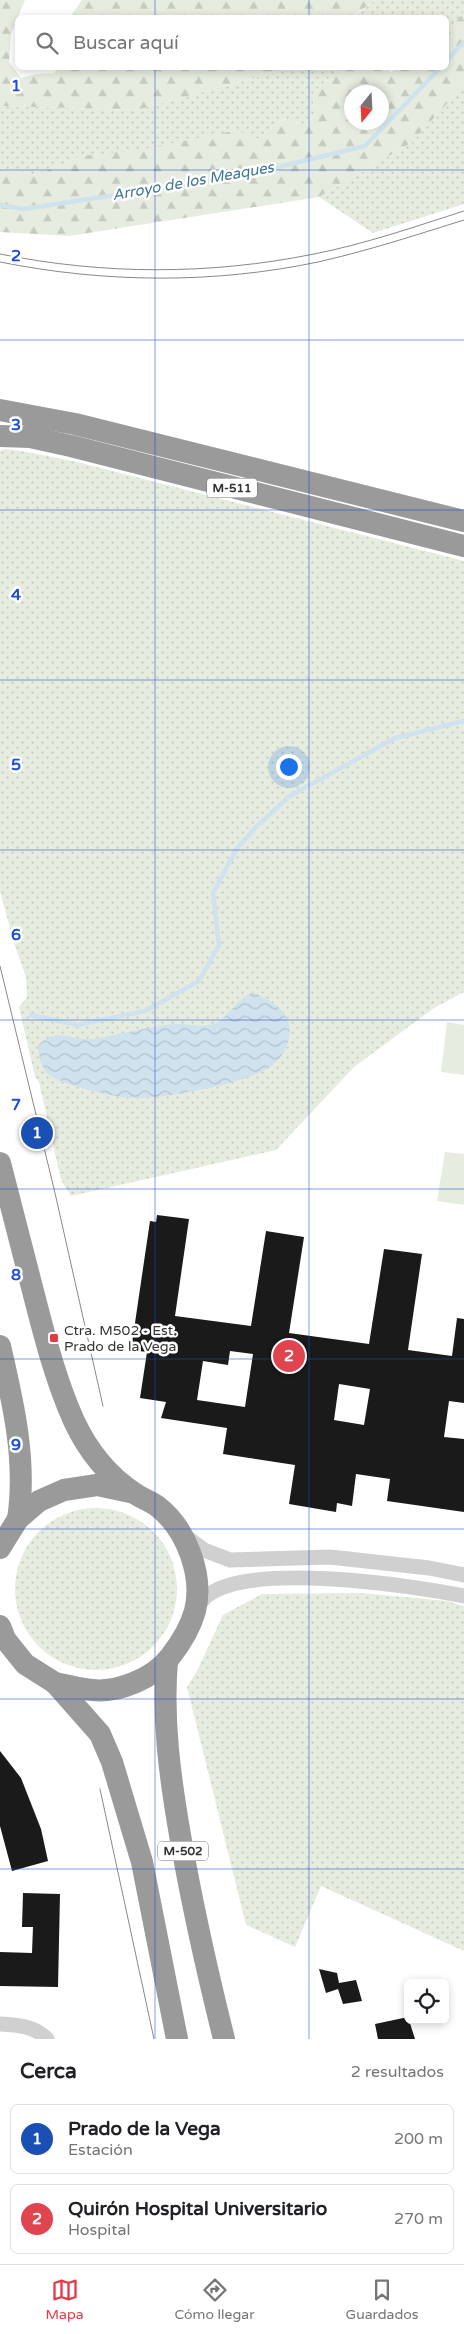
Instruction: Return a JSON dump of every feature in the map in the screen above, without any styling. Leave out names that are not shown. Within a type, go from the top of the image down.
[{"type":"highway","name":"M-511","points":[[0,410],[75,424],[464,521]]},
{"type":"highway","name":"M-511","points":[[0,436],[30,437],[71,446],[464,546]]},
{"type":"highway","name":"M-502","points":[[0,1163],[58,1382],[74,1420],[87,1447],[104,1468],[133,1493],[157,1506],[181,1532],[196,1571],[195,1610],[185,1638],[167,1661],[145,1678],[124,1686],[94,1691],[55,1683]]},
{"type":"highway","name":"M-502","points":[[0,1346],[12,1400],[21,1470],[22,1494],[18,1519]]},
{"type":"highway","name":"M-502","points":[[0,1548],[18,1519],[39,1501],[64,1490],[97,1485],[133,1493]]},
{"type":"highway","name":"M-502","points":[[2,1634],[25,1664],[55,1683],[100,1734],[112,1762],[142,1862],[177,2039]]},
{"type":"highway","name":"M-502","points":[[167,1661],[165,1686],[166,1725],[172,1790],[189,1890],[224,2039]]},
{"type":"street","points":[[181,1532],[204,1550],[230,1560],[330,1557],[429,1568],[464,1575]]},
{"type":"street","points":[[195,1610],[208,1595],[223,1589],[266,1580],[333,1578],[426,1588],[464,1596]]},
{"type":"street","points":[[0,2024],[14,2024],[39,2030],[46,2039]]},
{"type":"green space","points":[[0,0],[25,0],[19,15],[15,15],[15,24],[11,34],[9,62],[21,78],[36,74],[54,73],[56,70],[284,70],[137,110],[0,106]]},
{"type":"green space","points":[[82,0],[376,0],[354,15],[71,15]]},
{"type":"green space","points":[[376,0],[464,0],[464,12],[449,30],[449,15],[355,15]]},
{"type":"green space","points":[[464,12],[464,85],[411,143],[319,197],[69,236],[0,232],[0,168],[37,175],[81,156],[138,150],[238,130],[256,140],[283,119],[302,124],[314,117],[313,93],[338,70],[389,70],[391,72],[394,70],[449,70],[449,30]]},
{"type":"green space","points":[[284,70],[338,70],[313,93],[314,117],[302,124],[283,119],[256,140],[81,156],[37,175],[0,168],[0,106],[137,110]]},
{"type":"green space","points":[[464,85],[464,204],[373,233],[319,197],[411,143]]},
{"type":"green space","points":[[5,449],[73,461],[464,561],[464,992],[434,1008],[354,1067],[276,1150],[71,1196],[61,1180],[39,1082],[35,1077],[19,1007],[27,997],[26,977],[14,943],[0,891],[0,451]]},
{"type":"green space","points":[[447,1022],[464,1025],[464,1075],[441,1072]]},
{"type":"green space","points":[[445,1152],[464,1154],[464,1205],[437,1201]]},
{"type":"green space","points":[[88,1508],[104,1508],[127,1514],[147,1526],[159,1538],[171,1558],[177,1581],[177,1597],[171,1620],[159,1640],[147,1652],[127,1664],[104,1670],[88,1670],[65,1664],[45,1652],[33,1640],[21,1620],[15,1597],[15,1581],[21,1558],[33,1538],[45,1526],[65,1514]]},
{"type":"green space","points":[[361,1593],[447,1601],[464,1606],[464,1951],[321,1886],[295,1947],[246,1925],[187,1687],[198,1669],[223,1615],[262,1594]]},
{"type":"water","points":[[253,992],[270,1001],[283,1012],[287,1018],[289,1035],[287,1045],[275,1063],[256,1074],[240,1080],[182,1093],[132,1098],[102,1093],[68,1084],[51,1076],[41,1063],[38,1046],[51,1036],[94,1039],[167,1025],[198,1026],[214,1024],[243,998]]},
{"type":"building","points":[[157,1215],[189,1219],[175,1316],[251,1326],[266,1231],[304,1237],[289,1333],[369,1344],[384,1249],[422,1254],[408,1350],[452,1356],[457,1318],[464,1319],[464,1403],[449,1401],[444,1437],[464,1439],[464,1512],[387,1501],[390,1479],[356,1474],[352,1506],[337,1503],[336,1512],[289,1504],[295,1465],[223,1454],[227,1428],[161,1418],[166,1402],[140,1398],[147,1352],[131,1350],[150,1221],[156,1222]],"holes":[[[230,1351],[253,1354],[245,1407],[197,1400],[203,1361],[228,1365]],[[339,1384],[370,1389],[364,1425],[334,1420]]]},
{"type":"building","points":[[0,1751],[21,1778],[41,1829],[48,1861],[12,1871],[0,1826]]},
{"type":"building","points":[[23,1893],[60,1894],[58,1987],[0,1986],[0,1952],[32,1953],[33,1927],[22,1927]]},
{"type":"building","points":[[319,1969],[337,1973],[339,1983],[356,1980],[362,2001],[343,2004],[338,1989],[326,1993]]},
{"type":"building","points":[[404,2018],[404,2024],[410,2024],[415,2039],[378,2039],[375,2024]]},
{"type":"waterway","name":"Arroyo de los Meaques","points":[[449,58],[464,42]]},
{"type":"waterway","name":"Arroyo de los Meaques","points":[[0,205],[23,209],[237,177],[365,146],[438,70]]},
{"type":"waterway","points":[[31,1015],[77,1025],[145,1011],[199,981],[219,945],[213,893],[238,847],[258,825],[290,796],[395,738],[464,721]]},
{"type":"tram line","points":[[0,254],[78,266],[118,269],[157,270],[236,266],[333,250],[389,235],[464,211]]},
{"type":"tram line","points":[[0,262],[79,274],[119,277],[159,278],[239,274],[336,258],[464,220]]},
{"type":"tram line","points":[[0,966],[55,1193],[103,1406]]},
{"type":"tram line","points":[[100,1789],[154,2039]]},
{"type":"place","name":"Prado de la Vega","points":[[37,1133]]},
{"type":"place","name":"Ctra. M502 - Est. Prado de la Vega","points":[[54,1338]]},
{"type":"place","name":"Quirón Hospital Universitario","points":[[289,1356]]}]
